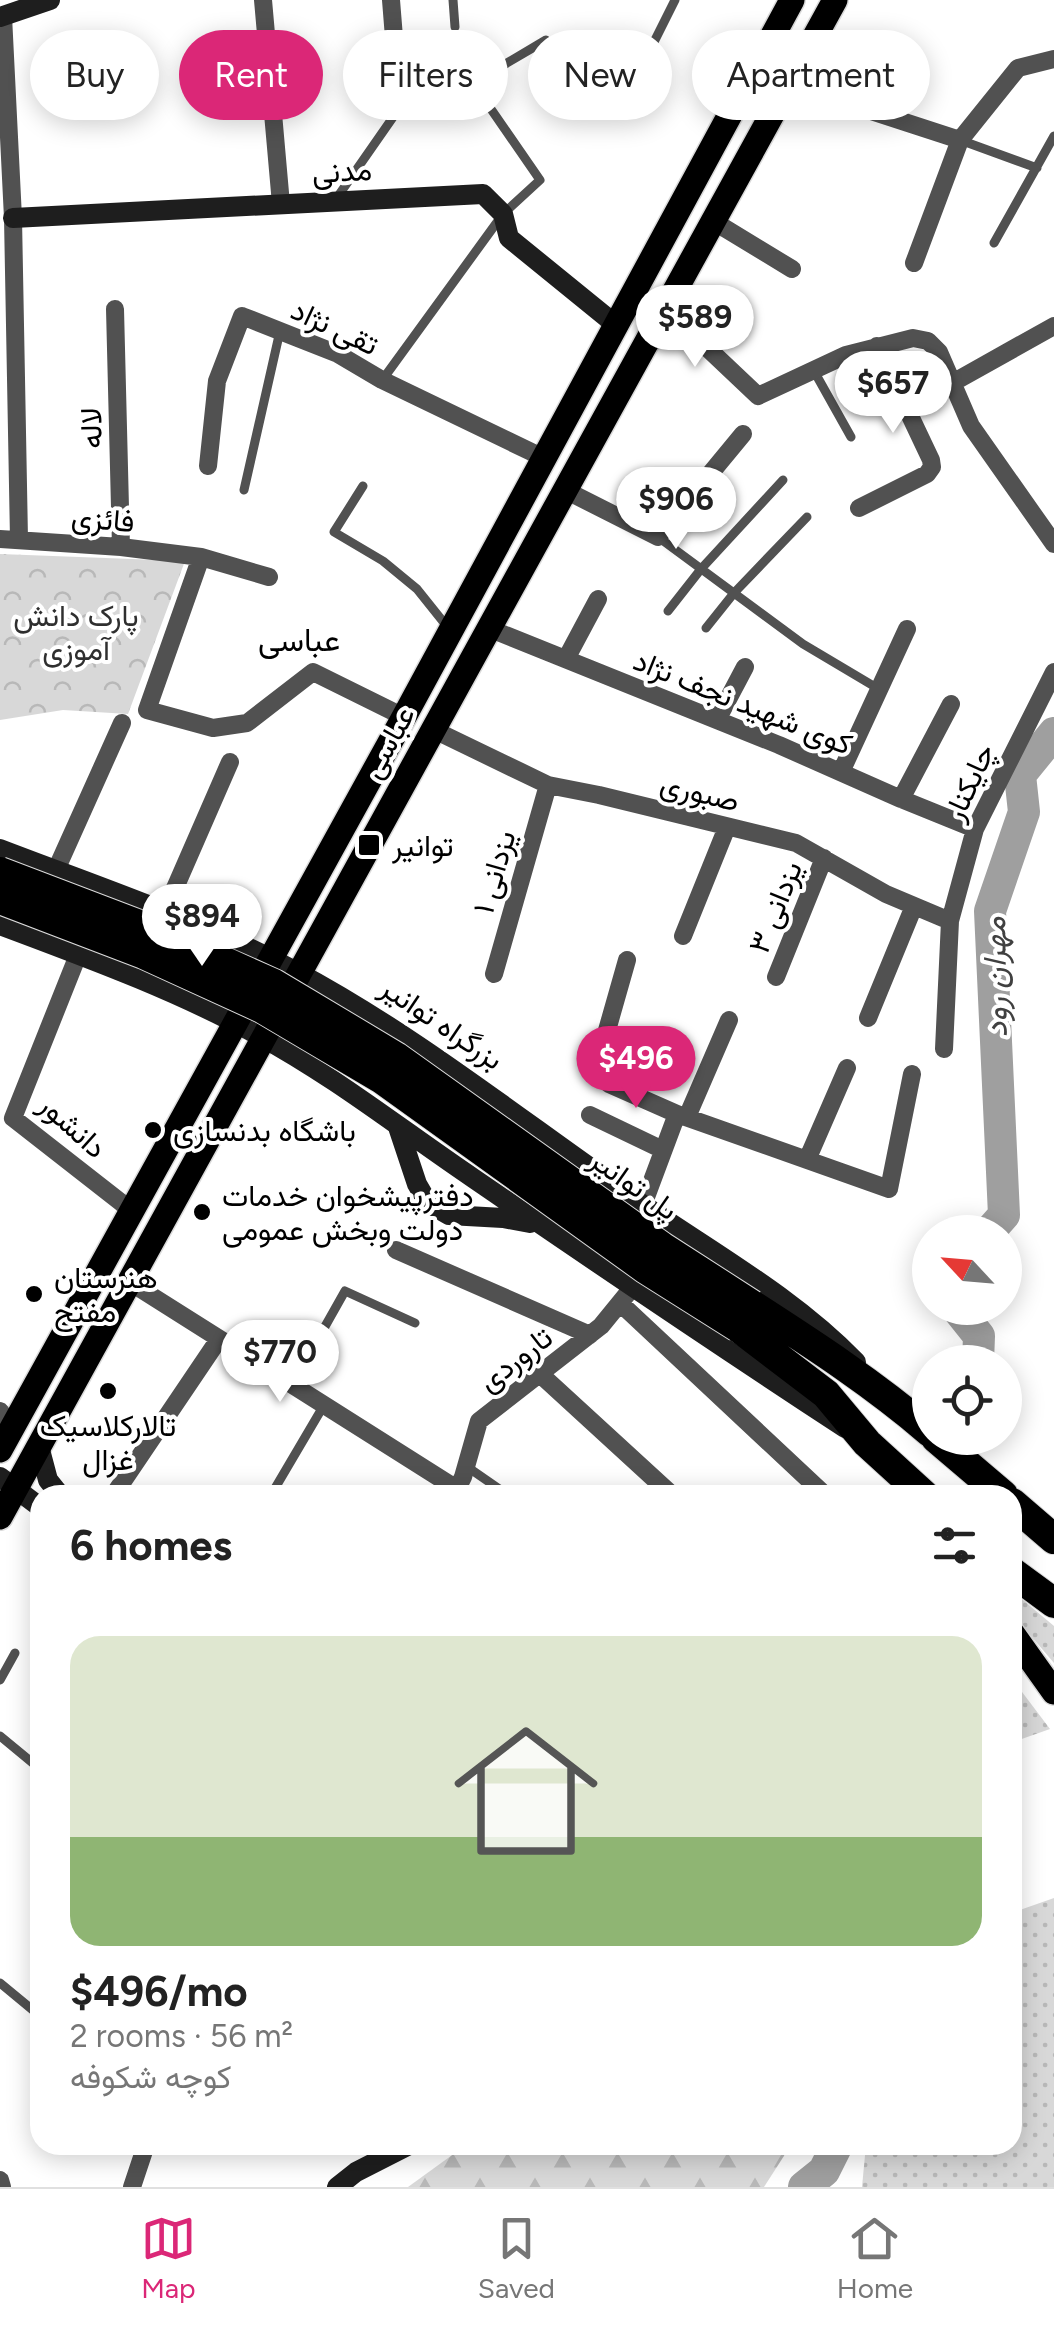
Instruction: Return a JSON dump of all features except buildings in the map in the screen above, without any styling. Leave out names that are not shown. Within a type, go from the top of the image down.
[{"type":"highway","name":"پل توانیر","points":[[0,872],[155,931],[274,984],[396,1056],[662,1247],[745,1316]]},
{"type":"highway","name":"پل توانیر","points":[[0,899],[144,954],[279,1018],[382,1079],[646,1269],[745,1316]]},
{"type":"highway","name":"بزرگراه توانیر","points":[[745,1316],[830,1355],[912,1417]]},
{"type":"highway","points":[[745,1316],[826,1394],[867,1443],[913,1485]]},
{"type":"highway","points":[[956,1455],[991,1485]]},
{"type":"highway","points":[[1022,1512],[1054,1539]]},
{"type":"highway","points":[[1022,1579],[1054,1603]]},
{"type":"main road","name":"عباسى","points":[[4,1430],[132,1212],[792,0]]},
{"type":"main road","name":"عباسى","points":[[818,30],[835,0]]},
{"type":"main road","name":"عباسى","points":[[0,1517],[8,1483],[40,1446],[768,120]]},
{"type":"main road","points":[[549,449],[584,455]]},
{"type":"main road","points":[[867,1443],[894,1485]]},
{"type":"main road","points":[[1022,1647],[1054,1692]]},
{"type":"street","points":[[9,539],[13,218],[1,16],[50,0]]},
{"type":"street","points":[[263,0],[281,204]]},
{"type":"street","points":[[391,0],[394,30]]},
{"type":"street","points":[[914,263],[960,140],[1018,68],[1054,59]]},
{"type":"street","points":[[899,120],[960,140]]},
{"type":"street","name":"مدنی","points":[[13,218],[483,194],[503,214]]},
{"type":"street","points":[[503,214],[509,238],[616,325]]},
{"type":"street","points":[[713,221],[792,269]]},
{"type":"street","name":"لاله","points":[[115,308],[121,547]]},
{"type":"street","points":[[665,308],[758,396],[846,354],[914,338],[928,341],[940,352],[970,426],[1053,541]]},
{"type":"street","name":"تقی نژاد","points":[[208,466],[218,381],[242,316],[338,354],[382,380],[549,449]]},
{"type":"street","points":[[954,382],[1054,326]]},
{"type":"street","points":[[859,508],[928,474],[932,467],[877,346]]},
{"type":"street","points":[[565,490],[658,537],[742,434]]},
{"type":"street","name":"فائزی","points":[[9,539],[201,557],[270,577]]},
{"type":"street","points":[[201,557],[148,710],[213,728],[247,723],[312,672],[404,717]]},
{"type":"street","points":[[566,660],[598,599]]},
{"type":"street","name":"کوی شهید نجف نژاد","points":[[488,628],[975,829]]},
{"type":"street","points":[[841,772],[906,630]]},
{"type":"street","points":[[716,720],[745,667]]},
{"type":"street","name":"چایکنار","points":[[944,1049],[950,921],[975,829],[1054,672]]},
{"type":"street","points":[[901,800],[951,704]]},
{"type":"street","points":[[56,870],[122,723]]},
{"type":"street","name":"صبوری","points":[[432,730],[548,785],[796,843],[886,894],[950,921]]},
{"type":"street","points":[[150,982],[167,974],[180,958],[184,938],[173,915],[230,762]]},
{"type":"street","name":"یزدانی ۱","points":[[494,974],[548,785]]},
{"type":"street","points":[[683,936],[726,827]]},
{"type":"street","name":"بزرگراه توانیر","points":[[0,849],[173,915],[270,959],[381,1022],[739,1268],[832,1337],[896,1403]]},
{"type":"street","name":"یزدانی ۳","points":[[776,977],[824,858]]},
{"type":"street","points":[[868,1018],[914,906]]},
{"type":"street","points":[[0,925],[150,982],[262,1037],[341,1085],[542,1225],[626,1295],[815,1485]]},
{"type":"street","name":"دانشور","points":[[78,955],[13,1118],[132,1212]]},
{"type":"street","points":[[626,960],[598,1062],[599,1074],[610,1084],[682,1116],[889,1188],[912,1074]]},
{"type":"street","points":[[643,1205],[663,1150],[729,1020]]},
{"type":"street","points":[[341,1085],[340,1066],[349,1044],[364,1029],[381,1022]]},
{"type":"street","points":[[808,1160],[847,1068]]},
{"type":"street","points":[[590,1115],[663,1150]]},
{"type":"street","points":[[398,1127],[417,1184],[428,1203],[449,1215],[542,1225]]},
{"type":"street","points":[[396,1250],[590,1335]]},
{"type":"street","points":[[128,1281],[445,1485]]},
{"type":"street","points":[[626,1295],[867,1443]]},
{"type":"street","name":"تاروردی","points":[[459,1485],[480,1421],[601,1326],[626,1295]]},
{"type":"street","points":[[121,1485],[219,1339]]},
{"type":"street","points":[[540,1374],[661,1485]]},
{"type":"street","points":[[40,1446],[52,1485]]},
{"type":"street","points":[[8,1483],[30,1500]]},
{"type":"street","points":[[132,2187],[143,2155]]},
{"type":"street","points":[[337,2187],[389,2155]]},
{"type":"lane","points":[[454,0],[455,27]]},
{"type":"lane","points":[[659,30],[674,0]]},
{"type":"lane","points":[[382,380],[503,214],[540,180],[472,83],[528,50]]},
{"type":"lane","points":[[334,202],[391,120]]},
{"type":"lane","points":[[994,243],[1054,136]]},
{"type":"lane","points":[[960,140],[1037,168]]},
{"type":"lane","points":[[244,490],[280,330]]},
{"type":"lane","points":[[813,368],[851,436]]},
{"type":"lane","points":[[668,611],[701,568],[783,480]]},
{"type":"lane","points":[[363,486],[334,532],[383,561],[417,589],[450,631]]},
{"type":"lane","points":[[706,628],[807,517]]},
{"type":"lane","points":[[658,537],[803,644],[878,688]]},
{"type":"lane","points":[[292,1385],[345,1291],[415,1323]]},
{"type":"lane","points":[[277,1485],[324,1405]]},
{"type":"lane","points":[[466,1466],[494,1485]]},
{"type":"lane","points":[[0,1680],[15,1653]]},
{"type":"lane","points":[[0,1736],[30,1761]]},
{"type":"lane","points":[[0,1983],[30,2008]]},
{"type":"green space","name":"پارک دانش آموزی","points":[[0,554],[185,561],[128,714],[63,710],[0,720]]},
{"type":"green space","points":[[1022,1599],[1054,1626],[1054,1663],[1022,1626]]},
{"type":"green space","points":[[1022,1692],[1050,1729],[1022,1739]]},
{"type":"green space","points":[[1054,1898],[1054,2187],[862,2187],[865,2155],[1022,2155],[1022,1909]]},
{"type":"green space","points":[[452,2155],[785,2155],[764,2187],[408,2187]]},
{"type":"waterway","name":"مهران رود","points":[[1004,1215],[990,911],[1024,812],[1020,775],[1054,733]]},
{"type":"waterway","name":"مهران رود","points":[[970,1325],[979,1336],[979,1345]]},
{"type":"waterway","name":"مهران رود","points":[[804,2187],[824,2171],[832,2155]]},
{"type":"place","name":"توانیر","points":[[369,845]]},
{"type":"place","name":"باشگاه بدنسازی","points":[[153,1130]]},
{"type":"place","name":"دفترپیشخوان خدمات دولت وبخش عمومی","points":[[202,1212]]},
{"type":"place","name":"هنرستان مفتح","points":[[34,1294]]},
{"type":"place","name":"تالارکلاسیک غزال","points":[[108,1391]]},
{"type":"district","name":"عباسی","points":[[299,640]]}]
